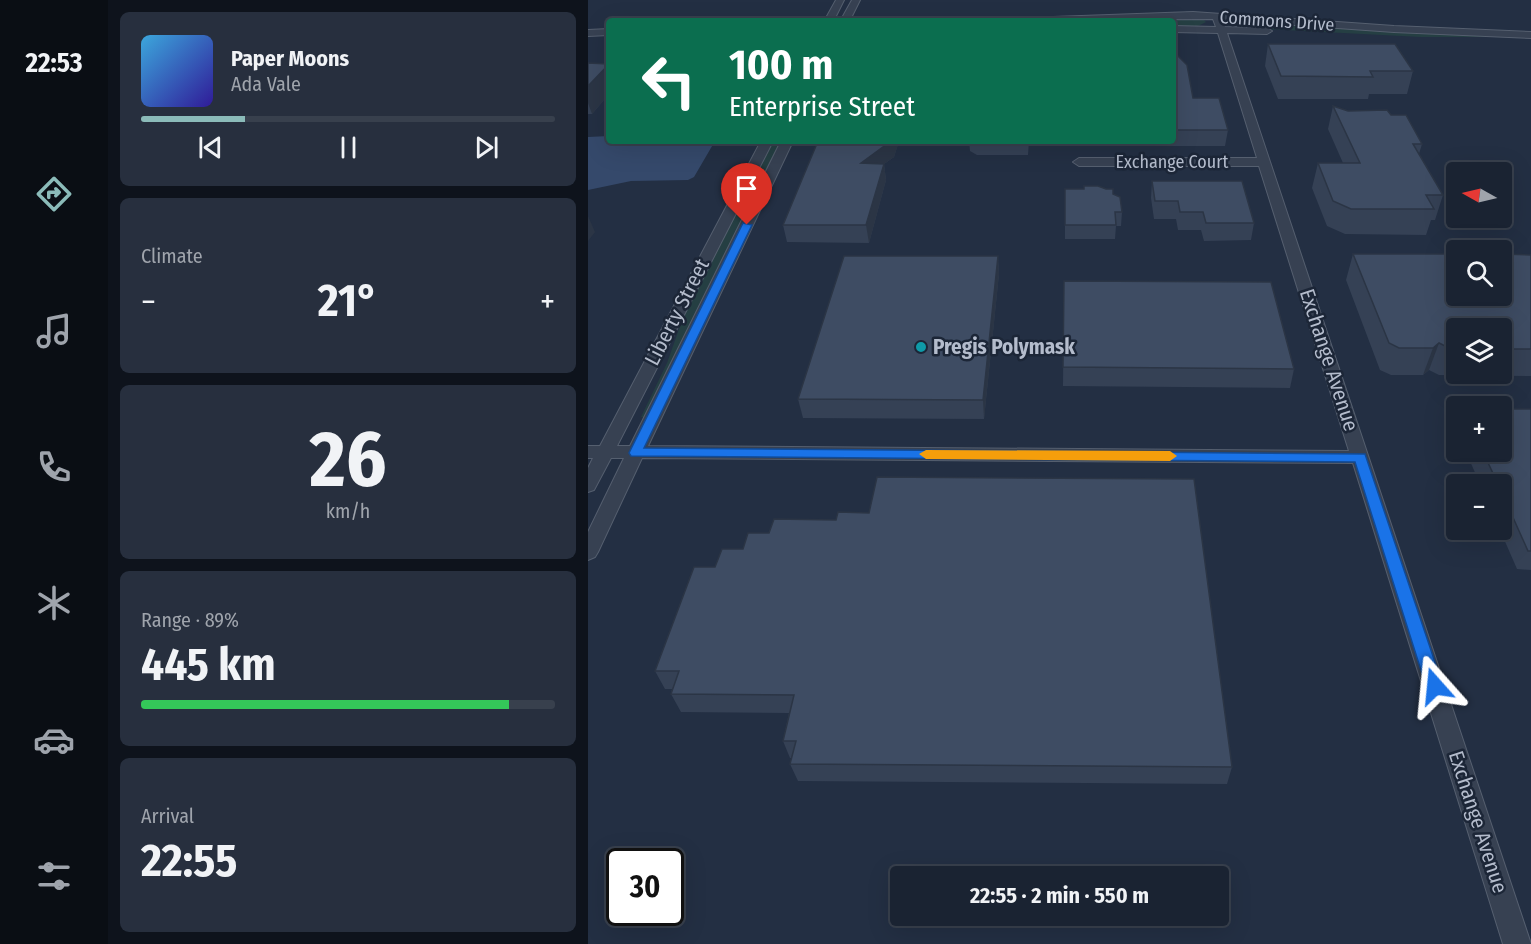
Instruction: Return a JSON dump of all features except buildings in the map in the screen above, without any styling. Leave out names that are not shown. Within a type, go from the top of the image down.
[{"type":"street","points":[[831,18],[840,0]]},
{"type":"street","points":[[846,18],[855,0]]},
{"type":"street","name":"Commons Drive","points":[[1092,18],[1158,15],[1220,23],[1531,42]]},
{"type":"street","name":"Commons Drive","points":[[1176,29],[1220,23],[1531,35]]},
{"type":"street","name":"Exchange Avenue","points":[[1220,23],[1517,944]]},
{"type":"street","points":[[588,25],[606,24]]},
{"type":"street","points":[[588,33],[606,32]]},
{"type":"street","name":"Liberty Street","points":[[588,485],[596,452],[765,144]]},
{"type":"street","name":"Liberty Street","points":[[588,552],[786,144]]},
{"type":"street","name":"Exchange Court","points":[[1079,162],[1265,162]]},
{"type":"street","points":[[596,452],[1360,457]]},
{"type":"green space","points":[[1176,19],[1203,19],[1206,22],[1198,26],[1176,26]]},
{"type":"green space","points":[[1245,21],[1508,37],[1421,37],[1247,28],[1240,24]]},
{"type":"green space","points":[[770,144],[780,144],[645,418],[641,417],[667,363],[685,312]]},
{"type":"water","points":[[606,136],[606,144],[713,144],[694,177],[688,180],[631,181],[588,190],[588,137]]},
{"type":"slow traffic","points":[[926,454],[1170,456]]},
{"type":"place","name":"Pregis Polymask","points":[[921,347]]},
{"type":"route","points":[[747,225],[636,453],[1360,457],[1435,686]]}]
